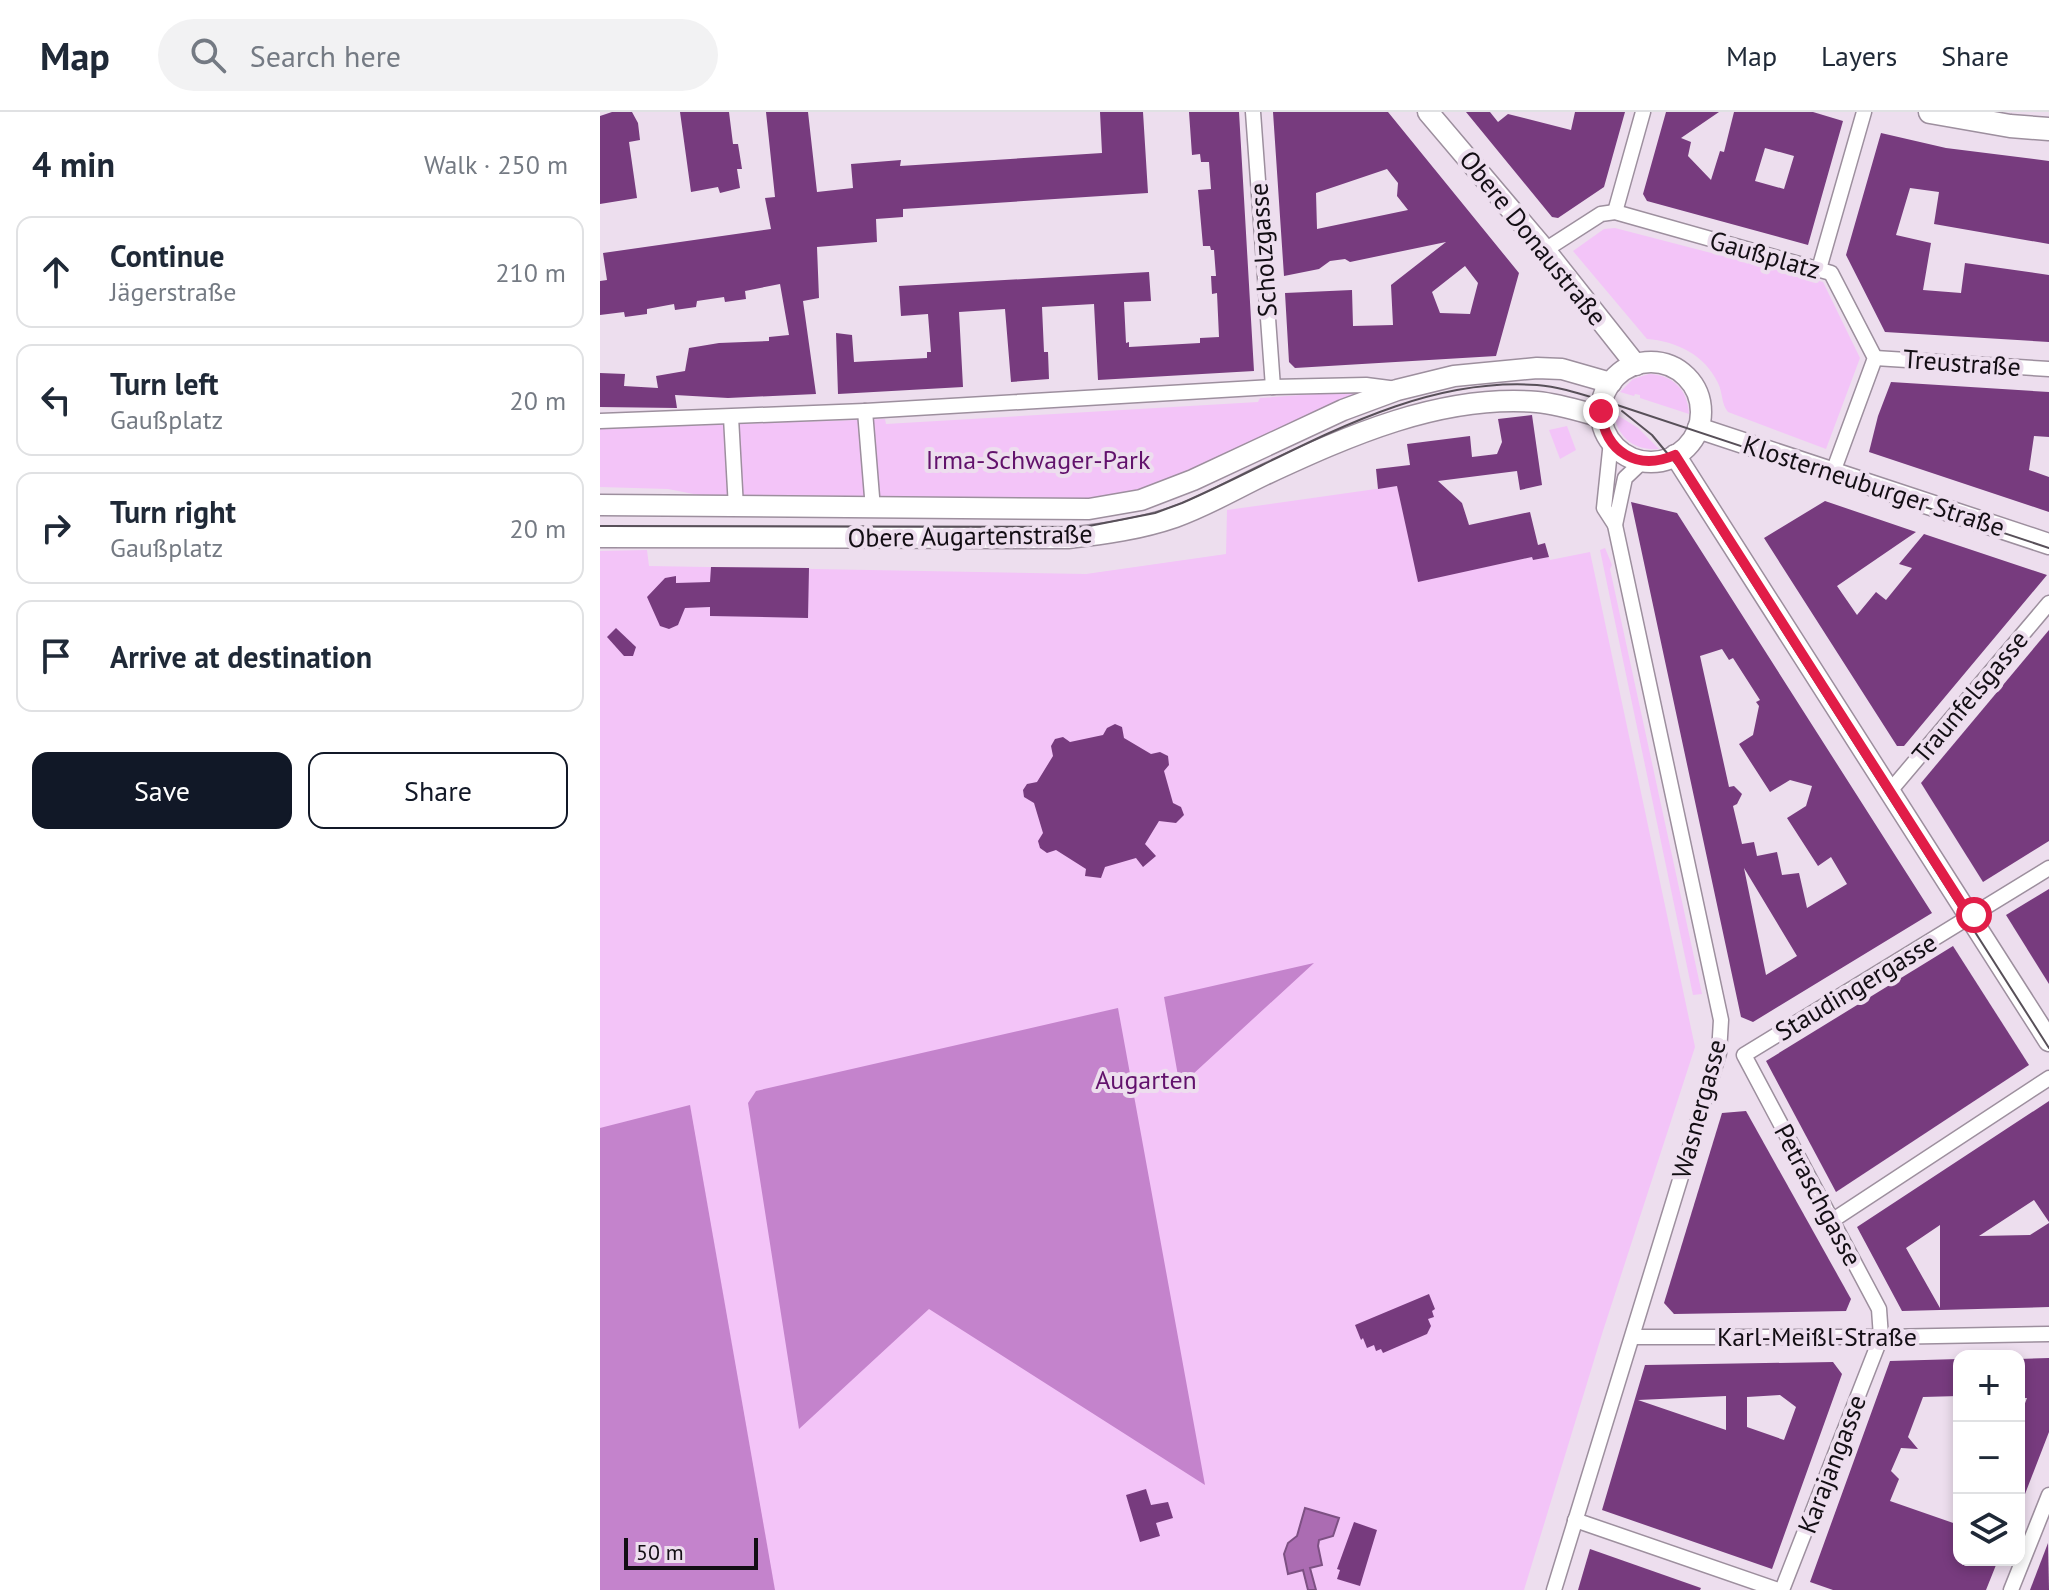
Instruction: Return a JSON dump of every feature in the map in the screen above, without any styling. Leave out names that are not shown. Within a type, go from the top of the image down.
[{"type":"main road","points":[[1930,112],[2010,126],[2049,129]]},
{"type":"street","name":"Scholzgasse","points":[[1253,112],[1273,387]]},
{"type":"street","name":"Obere Donaustraße","points":[[1428,112],[1545,250],[1636,365]]},
{"type":"street","points":[[1545,250],[1601,214],[1615,212],[1643,112]]},
{"type":"street","points":[[1819,269],[1864,112]]},
{"type":"street","name":"Gaußplatz","points":[[1615,212],[1831,273],[1875,358]]},
{"type":"street","points":[[1833,472],[1875,358]]},
{"type":"street","name":"Treustraße","points":[[1875,358],[2049,369]]},
{"type":"street","points":[[1651,362],[1678,370],[1697,392],[1701,406],[1698,428],[1687,446],[1675,455],[1657,461],[1643,461],[1625,454],[1611,441],[1602,417],[1603,400],[1611,383],[1636,365],[1651,362]]},
{"type":"street","name":"Obere Augartenstraße","points":[[602,505],[1089,509],[1141,500],[1397,390],[1454,376],[1537,368],[1562,369],[1611,383]]},
{"type":"street","name":"Obere Augartenstraße","points":[[600,421],[865,411],[1273,387],[1366,385],[1397,390]]},
{"type":"street","name":"Obere Augartenstraße","points":[[600,537],[1068,538],[1123,531],[1177,516],[1312,453],[1376,428],[1441,409],[1494,401],[1534,402],[1602,417]]},
{"type":"street","name":"Obere Augartenstraße","points":[[865,411],[873,509]]},
{"type":"street","points":[[731,417],[736,508]]},
{"type":"street","name":"Klosterneuburger Straße","points":[[1698,428],[2049,544]]},
{"type":"street","name":"Wasnergasse","points":[[1554,1590],[1719,1053],[1721,1020],[1615,525],[1604,508],[1611,441]]},
{"type":"street","points":[[1675,455],[2049,1041]]},
{"type":"street","name":"Wasnergasse","points":[[1615,525],[1625,478],[1643,461]]},
{"type":"street","name":"Traunfelsgasse","points":[[1890,791],[2049,603]]},
{"type":"street","name":"Staudingergasse","points":[[1744,1055],[2049,868]]},
{"type":"street","name":"Petraschgasse","points":[[1744,1055],[1879,1309],[1881,1337]]},
{"type":"street","points":[[1833,1220],[2049,1078]]},
{"type":"street","name":"Karl-Meißl-Straße","points":[[1633,1337],[2049,1334]]},
{"type":"street","name":"Karajangasse","points":[[1780,1590],[1881,1337]]},
{"type":"street","points":[[2011,1590],[2049,1495]]},
{"type":"street","points":[[1575,1520],[1780,1590]]},
{"type":"green space","points":[[1615,228],[1823,282],[1860,358],[1826,449],[1728,412],[1718,383],[1706,365],[1679,346],[1647,339],[1573,251],[1604,229]]},
{"type":"green space","points":[[1649,374],[1665,377],[1678,385],[1686,398],[1689,414],[1640,398],[1640,395],[1620,392],[1633,379]]},
{"type":"green space","name":"Irma-Schwager-Park","points":[[1357,391],[1357,394],[1164,483],[1129,495],[1053,505],[714,498],[668,489],[600,487],[600,429],[885,419],[886,424],[1258,402],[1260,398]]},
{"type":"green space","points":[[1614,413],[1638,428],[1659,449],[1642,448],[1628,441],[1619,429]]},
{"type":"green space","points":[[1567,426],[1576,450],[1560,459],[1549,430]]},
{"type":"green space","name":"Augarten","points":[[1397,486],[1419,581],[1532,557],[1533,560],[1549,557],[1550,560],[1590,552],[1695,1047],[1602,1334],[1524,1590],[600,1590],[600,551],[647,550],[649,566],[1086,574],[1226,554],[1227,510]]},
{"type":"green space","points":[[1605,548],[1612,565],[1610,569],[1702,994],[1693,995],[1600,550]]},
{"type":"shaded area","points":[[1314,963],[1180,1086],[1180,1087],[1164,997]]},
{"type":"shaded area","points":[[1118,1008],[1205,1485],[929,1309],[799,1429],[748,1103],[756,1091]]},
{"type":"shaded area","points":[[690,1105],[775,1590],[600,1590],[600,1128]]},
{"type":"shaded area","points":[[1305,1508],[1339,1518],[1333,1536],[1319,1540],[1322,1565],[1310,1568],[1316,1590],[1308,1590],[1303,1570],[1288,1574],[1284,1554],[1288,1543],[1297,1536]]},
{"type":"building","points":[[612,112],[632,112],[638,123],[640,140],[629,142],[637,198],[600,204],[600,116]]},
{"type":"building","points":[[680,112],[729,112],[733,144],[738,144],[742,169],[737,169],[740,188],[720,193],[718,187],[691,192]]},
{"type":"building","points":[[766,112],[808,112],[817,192],[853,188],[851,164],[901,160],[900,166],[1102,153],[1100,112],[1143,112],[1148,193],[903,209],[903,217],[876,219],[877,242],[817,247],[819,298],[803,301],[816,394],[728,398],[675,395],[677,408],[600,407],[600,373],[625,374],[624,386],[658,388],[656,376],[685,371],[689,348],[769,341],[769,337],[789,335],[780,284],[745,291],[746,299],[725,302],[724,297],[697,301],[696,307],[675,310],[674,304],[647,309],[647,314],[625,317],[624,312],[600,315],[600,281],[607,280],[603,253],[771,229],[765,198],[775,197]]},
{"type":"building","points":[[1189,112],[1239,112],[1254,371],[1098,380],[1094,304],[1042,307],[1049,379],[1011,382],[1005,309],[959,312],[963,387],[838,394],[836,333],[852,335],[854,362],[927,358],[927,352],[931,352],[928,314],[901,316],[899,286],[1149,272],[1151,301],[1124,302],[1126,343],[1129,342],[1129,347],[1200,343],[1200,338],[1219,337],[1217,293],[1212,294],[1211,276],[1216,276],[1214,250],[1203,246],[1198,190],[1211,189],[1209,162],[1201,162],[1200,154],[1192,155]]},
{"type":"building","points":[[1273,112],[1388,112],[1519,273],[1496,356],[1295,368],[1289,362],[1285,293],[1352,290],[1353,326],[1393,325],[1391,285],[1446,242],[1350,262],[1345,259],[1330,261],[1319,269],[1284,276]],"holes":[[[1387,169],[1398,183],[1397,196],[1408,210],[1317,229],[1316,193]],[[1465,266],[1478,283],[1470,314],[1440,313],[1432,292]]]},
{"type":"building","points":[[1466,112],[1490,112],[1498,122],[1508,114],[1571,130],[1575,112],[1625,112],[1604,187],[1558,218],[1552,217]]},
{"type":"building","points":[[1666,112],[1719,112],[1681,138],[1691,142],[1688,156],[1711,180],[1720,151],[1724,152],[1734,112],[1813,112],[1843,121],[1808,245],[1647,201],[1643,194]],"holes":[[[1765,148],[1794,156],[1784,189],[1755,181]]]},
{"type":"building","points":[[1881,133],[1946,148],[2049,161],[2049,244],[1934,224],[1939,192],[1910,188],[1896,235],[1931,243],[1923,290],[1961,293],[1965,263],[2049,275],[2049,342],[1885,332],[1846,255]]},
{"type":"building","points":[[1891,382],[2049,392],[2049,437],[2034,436],[2029,470],[2049,477],[2049,512],[1869,452]]},
{"type":"building","points":[[1532,415],[1542,485],[1520,490],[1517,471],[1438,481],[1462,503],[1469,525],[1530,512],[1538,545],[1545,543],[1549,557],[1533,560],[1532,557],[1418,582],[1397,486],[1378,489],[1376,469],[1410,465],[1407,444],[1470,436],[1472,457],[1497,454],[1502,442],[1498,419]]},
{"type":"building","points":[[1825,501],[1916,532],[1837,586],[1857,615],[1876,592],[1886,600],[1912,568],[1899,564],[1924,534],[2047,575],[1904,746],[1897,746],[1764,538]]},
{"type":"building","points":[[1631,502],[1677,513],[1932,913],[1753,1022],[1741,1017]],"holes":[[[1722,649],[1729,660],[1733,658],[1760,700],[1756,702],[1759,706],[1753,735],[1739,744],[1770,792],[1790,780],[1812,786],[1806,806],[1787,818],[1818,866],[1831,857],[1847,884],[1807,908],[1799,873],[1782,875],[1777,852],[1757,856],[1754,842],[1742,844],[1733,806],[1742,794],[1734,786],[1729,787],[1700,656]],[[1744,868],[1797,956],[1766,975]]]},
{"type":"building","points":[[711,567],[809,568],[808,618],[710,616],[710,607],[685,608],[678,625],[669,629],[660,626],[647,597],[665,578],[676,576],[676,583],[710,582]]},
{"type":"building","points":[[616,628],[636,647],[633,656],[624,656],[607,637]]},
{"type":"building","points":[[2049,630],[2049,841],[1983,882],[1921,783]]},
{"type":"building","points":[[1115,724],[1122,727],[1124,738],[1151,754],[1160,752],[1168,756],[1169,765],[1164,771],[1173,803],[1181,807],[1184,815],[1176,823],[1159,821],[1145,844],[1156,856],[1143,867],[1136,858],[1105,867],[1101,878],[1085,876],[1086,869],[1056,850],[1047,853],[1040,848],[1038,841],[1043,833],[1034,803],[1024,797],[1023,790],[1027,784],[1037,782],[1053,756],[1051,746],[1055,739],[1063,737],[1070,742],[1103,735],[1107,728]]},
{"type":"building","points":[[2049,889],[2049,984],[2006,915]]},
{"type":"building","points":[[1953,946],[2029,1065],[1836,1192],[1766,1061]]},
{"type":"building","points":[[2049,1101],[2049,1222],[2034,1200],[1979,1236],[2030,1235],[2049,1223],[2049,1307],[1902,1311],[1857,1227]],"holes":[[[1940,1225],[1940,1308],[1906,1248]]]},
{"type":"building","points":[[1746,1111],[1851,1299],[1846,1311],[1674,1314],[1664,1303],[1722,1113]]},
{"type":"building","points":[[1429,1294],[1435,1309],[1432,1311],[1434,1317],[1428,1319],[1431,1326],[1427,1334],[1383,1353],[1381,1349],[1376,1351],[1374,1345],[1367,1348],[1355,1325]]},
{"type":"building","points":[[2049,1358],[2049,1432],[2025,1494],[2027,1398],[2025,1359]]},
{"type":"building","points":[[1953,1359],[1953,1396],[1923,1397],[1908,1437],[1918,1449],[1901,1448],[1891,1471],[1899,1479],[1890,1501],[1953,1523],[1953,1566],[1996,1566],[1986,1590],[1833,1590],[1810,1582],[1890,1361]]},
{"type":"building","points":[[1833,1362],[1842,1374],[1772,1569],[1602,1510],[1645,1365]],"holes":[[[1780,1395],[1796,1407],[1784,1440],[1747,1427],[1747,1397]],[[1726,1396],[1726,1430],[1638,1400]]]},
{"type":"building","points":[[1146,1489],[1151,1505],[1168,1502],[1173,1518],[1156,1523],[1160,1536],[1140,1542],[1126,1495]]},
{"type":"building","points":[[1354,1522],[1377,1530],[1360,1586],[1337,1579],[1340,1570],[1337,1569]]},
{"type":"building","points":[[2048,1543],[2049,1590],[2030,1590]]},
{"type":"building","points":[[1590,1549],[1701,1588],[1578,1590]]},
{"type":"tram line","points":[[600,526],[1084,527],[1155,513],[1182,503],[1354,422],[1398,405],[1490,385],[1537,385],[1614,404],[2049,548]]},
{"type":"tram line","points":[[1622,411],[1652,435],[1677,465],[2049,1048]]},
{"type":"route","points":[[1601,411],[1607,435],[1625,454],[1650,462],[1675,455],[1970,917],[1974,915]]}]
